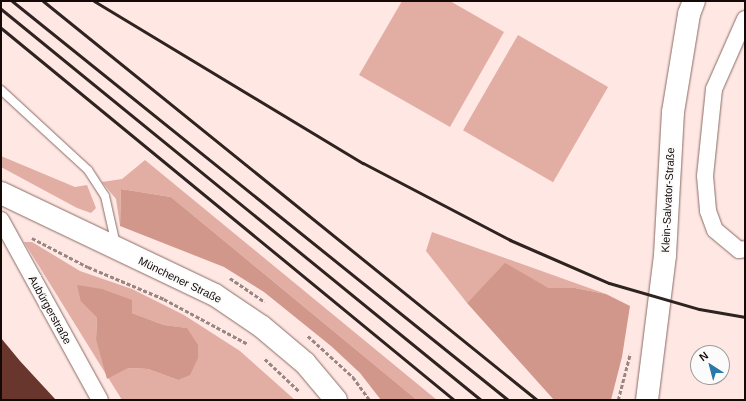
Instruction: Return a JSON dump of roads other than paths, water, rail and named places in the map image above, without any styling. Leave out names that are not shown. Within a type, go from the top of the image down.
[{"type":"main road","name":"Klein-Salvator-Straße","points":[[647,400],[665,255],[673,112],[689,14],[694,1]]},
{"type":"main road","name":"Münchener Straße","points":[[1,193],[215,295],[261,326],[305,363],[336,400]]},
{"type":"street","points":[[745,20],[714,89],[705,176],[708,211],[715,230],[739,250],[745,250]]},
{"type":"street","name":"Aubürgerstraße","points":[[1,220],[100,400]]},
{"type":"lane","points":[[1,90],[88,170],[105,196],[116,248]]},
{"type":"railway","points":[[12,1],[508,400]]},
{"type":"railway","points":[[43,1],[537,400]]},
{"type":"railway","points":[[94,1],[363,163],[510,240],[609,283],[699,309],[745,317]]},
{"type":"railway","points":[[1,9],[481,400]]},
{"type":"railway","points":[[1,28],[454,400]]}]
